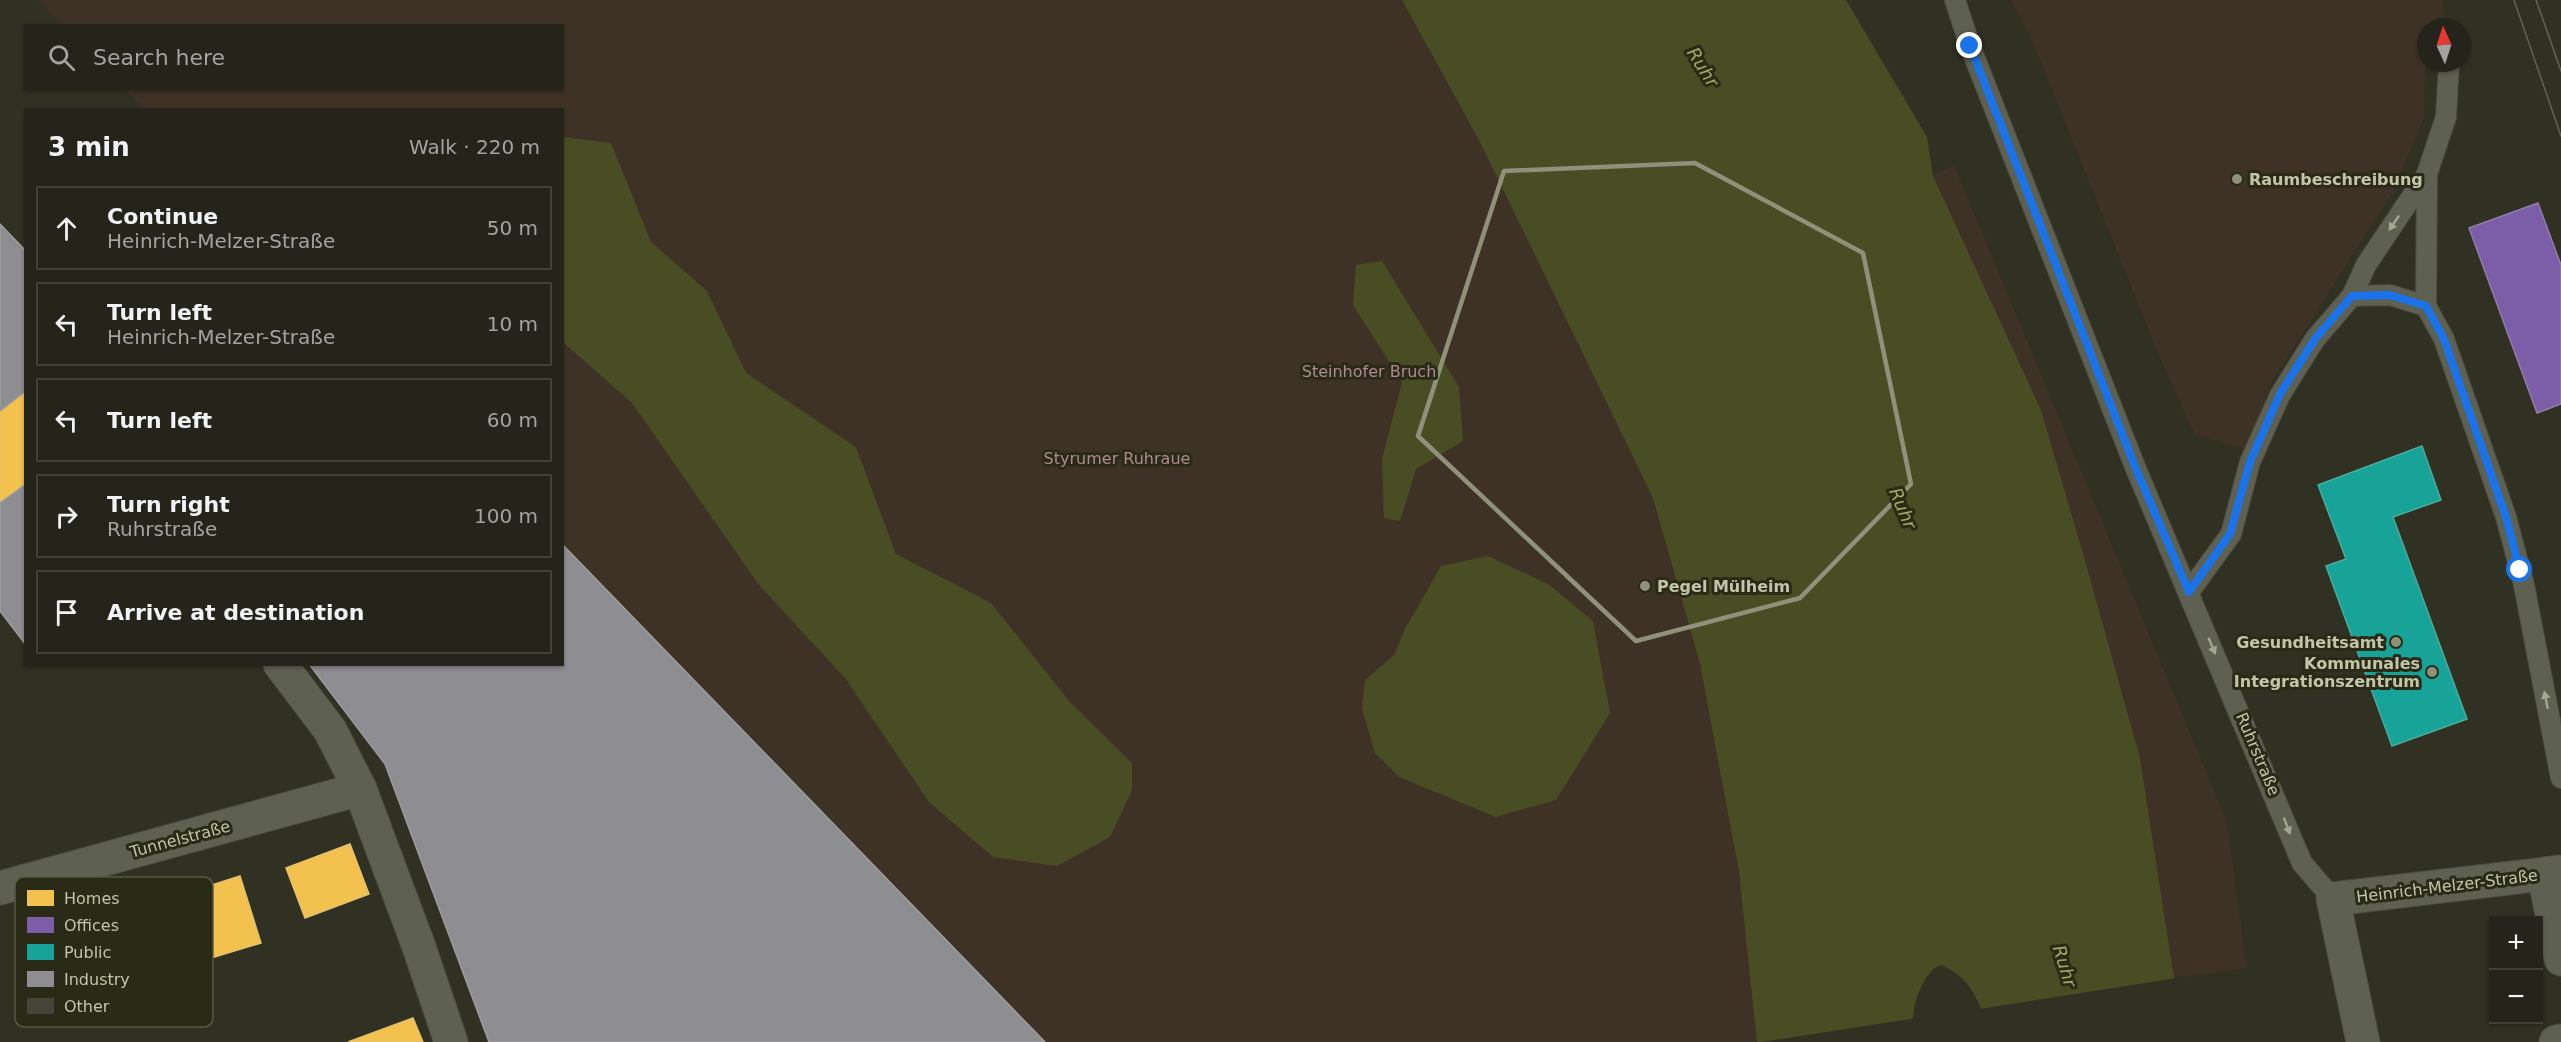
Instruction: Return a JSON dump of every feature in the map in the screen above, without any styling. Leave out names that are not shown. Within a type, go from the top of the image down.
[{"type":"street","points":[[282,666],[330,730],[360,789],[419,947],[451,1042]]},
{"type":"street","name":"Tunnelstraße","points":[[40,877],[360,789]]},
{"type":"street","name":"Heinrich-Melzer-Straße","points":[[2333,899],[2552,874]]},
{"type":"street","points":[[2552,874],[2561,959]]},
{"type":"street","name":"Tunnelstraße","points":[[0,888],[15,884]]},
{"type":"street","points":[[2333,899],[2363,1042]]},
{"type":"street","points":[[2556,1042],[2561,1041]]},
{"type":"lane","name":"Ruhrstraße","points":[[1955,0],[1970,46],[2136,469],[2302,863],[2333,899]]},
{"type":"lane","points":[[2189,592],[2230,534],[2250,462],[2280,394],[2315,339],[2352,296],[2366,265],[2427,174],[2446,117],[2448,72]]},
{"type":"lane","points":[[2427,174],[2426,306],[2444,339],[2506,517],[2524,585],[2561,778]]},
{"type":"lane","points":[[2352,296],[2390,295],[2426,306]]},
{"type":"highlighted area","points":[[1695,163],[1863,253],[1911,484],[1800,598],[1636,641],[1418,436],[1504,171]]},
{"type":"green space","name":"Styrumer Ruhraue","points":[[38,0],[1402,0],[1480,142],[1653,498],[1700,664],[1723,777],[1745,913],[1757,1042],[1045,1042],[564,545],[564,108],[142,108],[125,90],[564,90],[564,24],[61,24]]},
{"type":"green space","points":[[2011,0],[2442,0],[2445,18],[2417,18],[2417,72],[2425,72],[2424,118],[2393,192],[2272,381],[2247,449],[2195,435],[2160,358],[2032,40]]},
{"type":"green space","points":[[1954,165],[2227,822],[2247,969],[2174,978],[2140,758],[1933,176]]},
{"type":"water","name":"Ruhr","points":[[1402,0],[1846,0],[1927,137],[1933,176],[2041,410],[2140,758],[2174,978],[2174,1042],[1992,1042],[1976,997],[1962,978],[1941,965],[1929,974],[1914,1008],[1913,1023],[1918,1042],[1757,1042],[1739,872],[1700,664],[1653,498],[1480,142]]},
{"type":"water","points":[[564,137],[611,143],[651,242],[707,291],[746,373],[856,447],[896,554],[991,603],[1070,702],[1132,763],[1132,790],[1110,837],[1057,866],[993,857],[929,802],[845,678],[759,585],[632,403],[564,343]]},
{"type":"water","points":[[1382,261],[1459,387],[1463,441],[1416,469],[1400,521],[1384,518],[1382,459],[1402,382],[1353,305],[1356,265]]},
{"type":"water","points":[[1488,556],[1548,584],[1593,621],[1610,713],[1556,800],[1496,817],[1399,777],[1375,753],[1362,709],[1365,680],[1394,655],[1405,629],[1441,566]]},
{"type":"pier","points":[[2177,978],[2177,1042],[1989,1042],[1979,1009]]},
{"type":"pier","points":[[1917,1018],[1921,1042],[1761,1042]]},
{"type":"building: Homes","points":[[24,393],[24,485],[0,503],[0,411]]},
{"type":"building: Homes","points":[[350,844],[369,894],[305,918],[286,868]]},
{"type":"building: Homes","points":[[240,876],[261,943],[213,957],[213,885]]},
{"type":"building: Homes","points":[[413,1018],[423,1042],[348,1042]]},
{"type":"building: Offices","points":[[2538,203],[2561,265],[2561,404],[2537,413],[2469,228]]},
{"type":"building: Public","name":"Gesundheitsamt","points":[[2422,446],[2441,500],[2393,517],[2467,719],[2392,746],[2326,566],[2346,559],[2318,485]]},
{"type":"building: Industry","points":[[0,224],[24,249],[24,393],[0,411]]},
{"type":"building: Industry","points":[[24,485],[24,642],[0,611],[0,503]]},
{"type":"building: Industry","points":[[564,546],[1045,1042],[489,1042],[385,764],[311,666],[564,666]]},
{"type":"building: Other","name":"Pegel Mülheim","points":[[1647,580],[1650,588],[1642,592],[1639,583]]},
{"type":"tram line","points":[[2514,0],[2561,136]]},
{"type":"tram line","points":[[2536,0],[2561,71]]},
{"type":"place","name":"Raumbeschreibung","points":[[2237,179]]},
{"type":"place","name":"Pegel Mülheim","points":[[1645,586]]},
{"type":"place","name":"Gesundheitsamt","points":[[2396,642]]},
{"type":"place","name":"Kommunales Integrationszentrum","points":[[2432,672]]},
{"type":"route","points":[[1970,46],[2136,469],[2189,592],[2230,534],[2250,462],[2280,394],[2315,339],[2352,296],[2390,295],[2426,306],[2444,339],[2506,517],[2520,570]]},
{"type":"park label","name":"Steinhofer Bruch","points":[[1369,371]]}]
